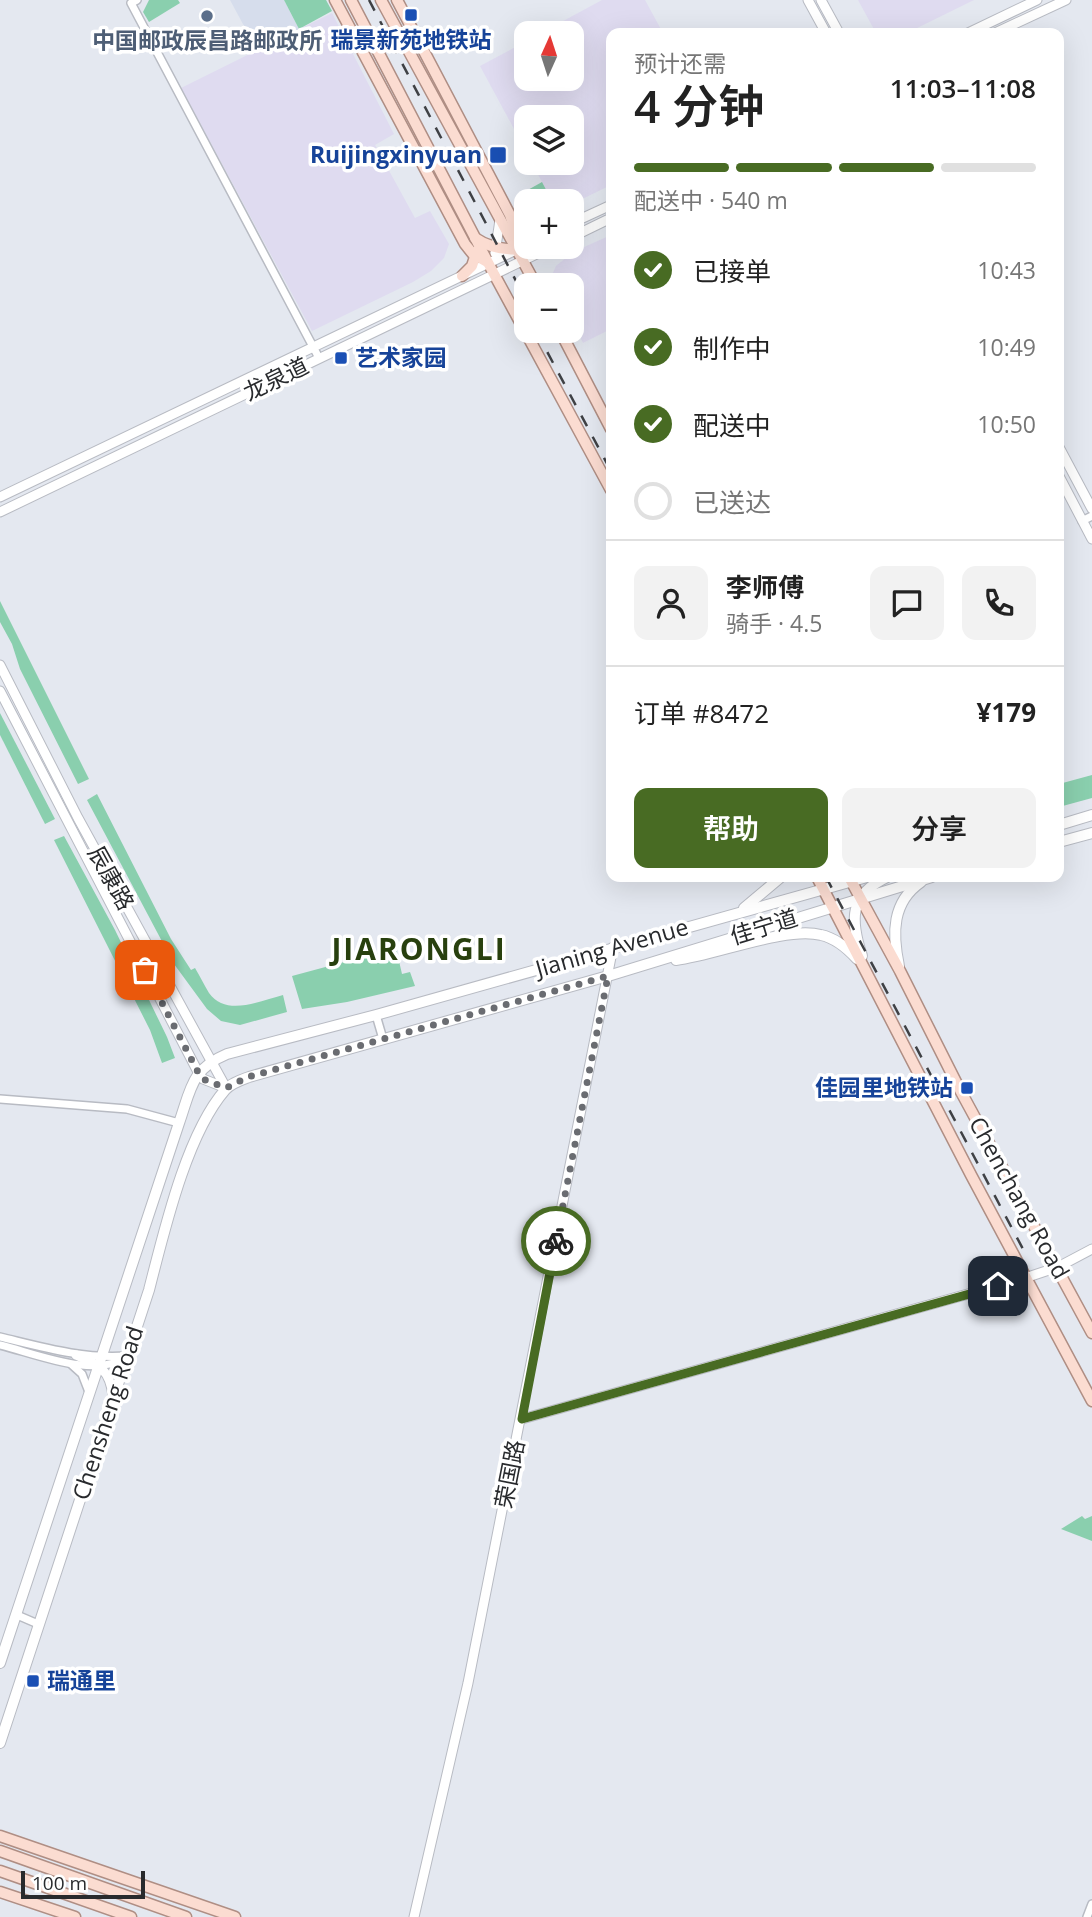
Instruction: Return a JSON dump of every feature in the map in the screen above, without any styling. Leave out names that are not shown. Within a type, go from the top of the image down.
[{"type":"main road","points":[[335,0],[459,232],[476,256],[491,269]]},
{"type":"main road","points":[[351,0],[491,269],[606,481]]},
{"type":"main road","points":[[381,0],[500,219],[514,238]]},
{"type":"main road","points":[[397,0],[514,227]]},
{"type":"main road","points":[[465,281],[476,256],[475,237]]},
{"type":"main road","points":[[475,237],[496,248],[514,247]]},
{"type":"main road","points":[[523,261],[530,273]]},
{"type":"main road","points":[[566,343],[606,419]]},
{"type":"main road","points":[[1064,823],[1092,815]]},
{"type":"main road","points":[[1064,841],[1092,833]]},
{"type":"main road","points":[[740,912],[775,882]]},
{"type":"main road","name":"Chenchang Road","points":[[820,882],[1025,1278],[1092,1401]]},
{"type":"main road","name":"Jianing Avenue","points":[[198,1072],[211,1061],[227,1054],[376,1015],[842,882]]},
{"type":"main road","name":"Chenchang Road","points":[[852,882],[960,1090],[1092,1333]]},
{"type":"main road","points":[[865,967],[854,922],[855,909],[860,898],[877,882]]},
{"type":"main road","name":"Jianing Avenue","points":[[655,961],[913,882]]},
{"type":"main road","points":[[900,971],[895,938],[896,916],[906,895],[923,882]]},
{"type":"main road","points":[[226,1088],[248,1077],[655,961],[696,957],[782,936],[823,935],[842,945],[865,967]]},
{"type":"main road","name":"Chensheng Road","points":[[0,1662],[179,1122],[198,1072]]},
{"type":"main road","name":"Chensheng Road","points":[[0,1743],[149,1290],[166,1223],[188,1158],[206,1120],[226,1088]]},
{"type":"main road","points":[[0,1836],[235,1917]]},
{"type":"main road","points":[[0,1851],[186,1917]]},
{"type":"main road","points":[[0,1871],[131,1917]]},
{"type":"main road","points":[[0,1892],[75,1917]]},
{"type":"street","points":[[137,0],[131,3],[319,358]]},
{"type":"street","points":[[808,0],[823,28]]},
{"type":"street","points":[[821,0],[836,28]]},
{"type":"street","points":[[978,28],[1037,0]]},
{"type":"street","points":[[1006,28],[1066,0]]},
{"type":"street","points":[[584,217],[606,207]]},
{"type":"street","points":[[491,269],[500,219]]},
{"type":"street","points":[[584,231],[606,220]]},
{"type":"street","points":[[491,269],[514,252]]},
{"type":"street","points":[[465,281],[491,269],[527,259]]},
{"type":"street","name":"龙泉道","points":[[0,497],[313,348],[465,281]]},
{"type":"street","name":"龙泉道","points":[[0,512],[319,358],[465,281]]},
{"type":"street","points":[[1064,456],[1092,508],[1081,518]]},
{"type":"street","points":[[1064,486],[1092,539]]},
{"type":"street","points":[[1081,518],[1092,516]]},
{"type":"street","name":"辰康路","points":[[0,665],[78,818],[226,1088]]},
{"type":"street","name":"辰康路","points":[[0,691],[198,1072]]},
{"type":"street","name":"荣国路","points":[[414,1917],[468,1683],[613,947]]},
{"type":"street","points":[[376,1015],[383,1039]]},
{"type":"street","points":[[198,1072],[203,1079],[226,1088]]},
{"type":"street","points":[[0,1099],[127,1109],[179,1122]]},
{"type":"street","points":[[522,1419],[1025,1278],[1058,1267],[1092,1249]]},
{"type":"street","points":[[0,1337],[101,1362],[111,1381],[113,1398]]},
{"type":"street","points":[[0,1345],[65,1362],[101,1362],[121,1360],[127,1356]]},
{"type":"street","points":[[65,1362],[82,1374],[88,1384],[89,1399]]},
{"type":"street","points":[[17,1615],[38,1624]]},
{"type":"street","points":[[1087,1917],[1092,1904]]},
{"type":"shaded area","points":[[230,0],[284,0],[299,29],[257,50]]},
{"type":"shaded area","points":[[602,0],[645,0],[660,28],[606,28],[606,187],[584,198],[584,189],[546,189],[538,175],[584,175],[584,105],[514,105],[514,129],[480,66],[514,48],[514,91],[584,91],[584,21],[563,21]]},
{"type":"shaded area","points":[[858,0],[974,0],[917,28],[873,28]]},
{"type":"shaded area","points":[[332,13],[394,134],[375,145],[415,218],[430,211],[449,244],[444,258],[431,271],[312,331],[181,88]]},
{"type":"shaded area","points":[[606,237],[606,332],[584,342],[584,273],[553,273],[564,259],[584,259],[584,247]]},
{"type":"green space","points":[[149,0],[178,0],[180,3],[149,22],[143,12]]},
{"type":"green space","points":[[284,0],[326,0],[332,11],[299,29]]},
{"type":"green space","points":[[542,182],[546,189],[530,189]]},
{"type":"green space","points":[[0,601],[89,779],[78,784],[20,669],[12,644],[0,622]]},
{"type":"green space","points":[[0,713],[55,819],[45,824],[0,735]]},
{"type":"green space","points":[[1092,775],[1092,798],[1064,806],[1064,783]]},
{"type":"green space","points":[[97,794],[171,939],[191,970],[195,968],[209,993],[216,1000],[234,1006],[283,995],[287,1012],[240,1025],[221,1021],[207,1009],[174,964],[87,800]]},
{"type":"green space","points":[[64,836],[115,930],[175,1058],[162,1063],[150,1030],[54,840]]},
{"type":"green space","points":[[396,948],[402,974],[410,972],[415,986],[347,1002],[302,1009],[292,976]]},
{"type":"green space","points":[[1082,1516],[1085,1519],[1092,1516],[1092,1541],[1061,1529]]},
{"type":"railway","points":[[369,0],[514,277]]},
{"type":"railway","points":[[542,343],[606,462]]},
{"type":"railway","points":[[829,882],[1024,1251]]},
{"type":"way so far","points":[[145,970],[198,1072],[203,1079],[226,1088],[248,1077],[608,976],[556,1241]]},
{"type":"place","name":"瑞景新苑地铁站","points":[[411,15]]},
{"type":"place","name":"中国邮政辰昌路邮政所","points":[[207,16]]},
{"type":"place","name":"Ruijingxinyuan","points":[[498,155]]},
{"type":"place","name":"艺术家园","points":[[341,358]]},
{"type":"place","name":"佳园里地铁站","points":[[967,1088]]},
{"type":"place","name":"瑞通里","points":[[33,1681]]},
{"type":"district","name":"JIARONGLI","points":[[419,950]]},
{"type":"route","points":[[556,1241],[522,1419],[998,1286]]}]
